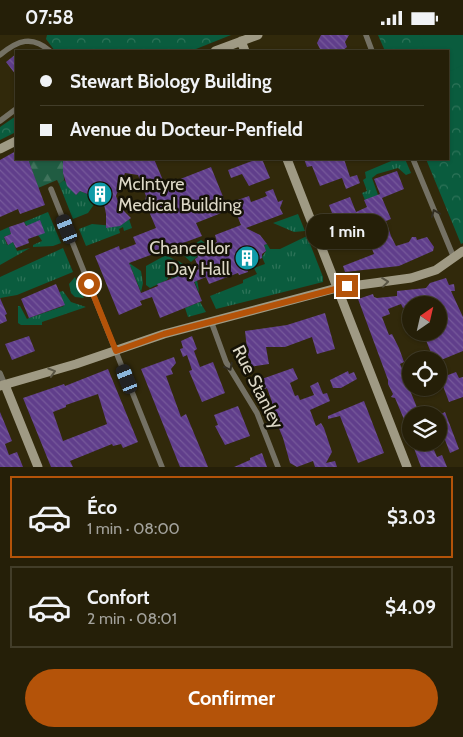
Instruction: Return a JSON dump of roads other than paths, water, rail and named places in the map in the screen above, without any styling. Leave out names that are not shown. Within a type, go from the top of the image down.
[{"type":"main road","points":[[217,50],[258,35]]},
{"type":"main road","points":[[241,41],[245,50]]},
{"type":"main road","points":[[0,149],[15,142]]},
{"type":"main road","points":[[287,160],[407,467]]},
{"type":"main road","points":[[38,467],[2,385],[116,351],[164,334],[337,288],[411,278],[436,270],[463,251]]},
{"type":"street","points":[[366,35],[372,50]]},
{"type":"street","points":[[0,55],[16,42],[25,38],[40,41],[49,50]]},
{"type":"street","points":[[0,121],[15,110]]},
{"type":"street","points":[[414,160],[454,258]]},
{"type":"street","points":[[51,189],[162,467]]},
{"type":"street","name":"Rue Stanley","points":[[211,321],[226,362],[259,417],[278,467]]},
{"type":"street","points":[[0,373],[2,385]]},
{"type":"place","name":"McIntyre Medical Building","points":[[100,194]]},
{"type":"place","name":"Chancellor Day Hall","points":[[247,258]]}]
